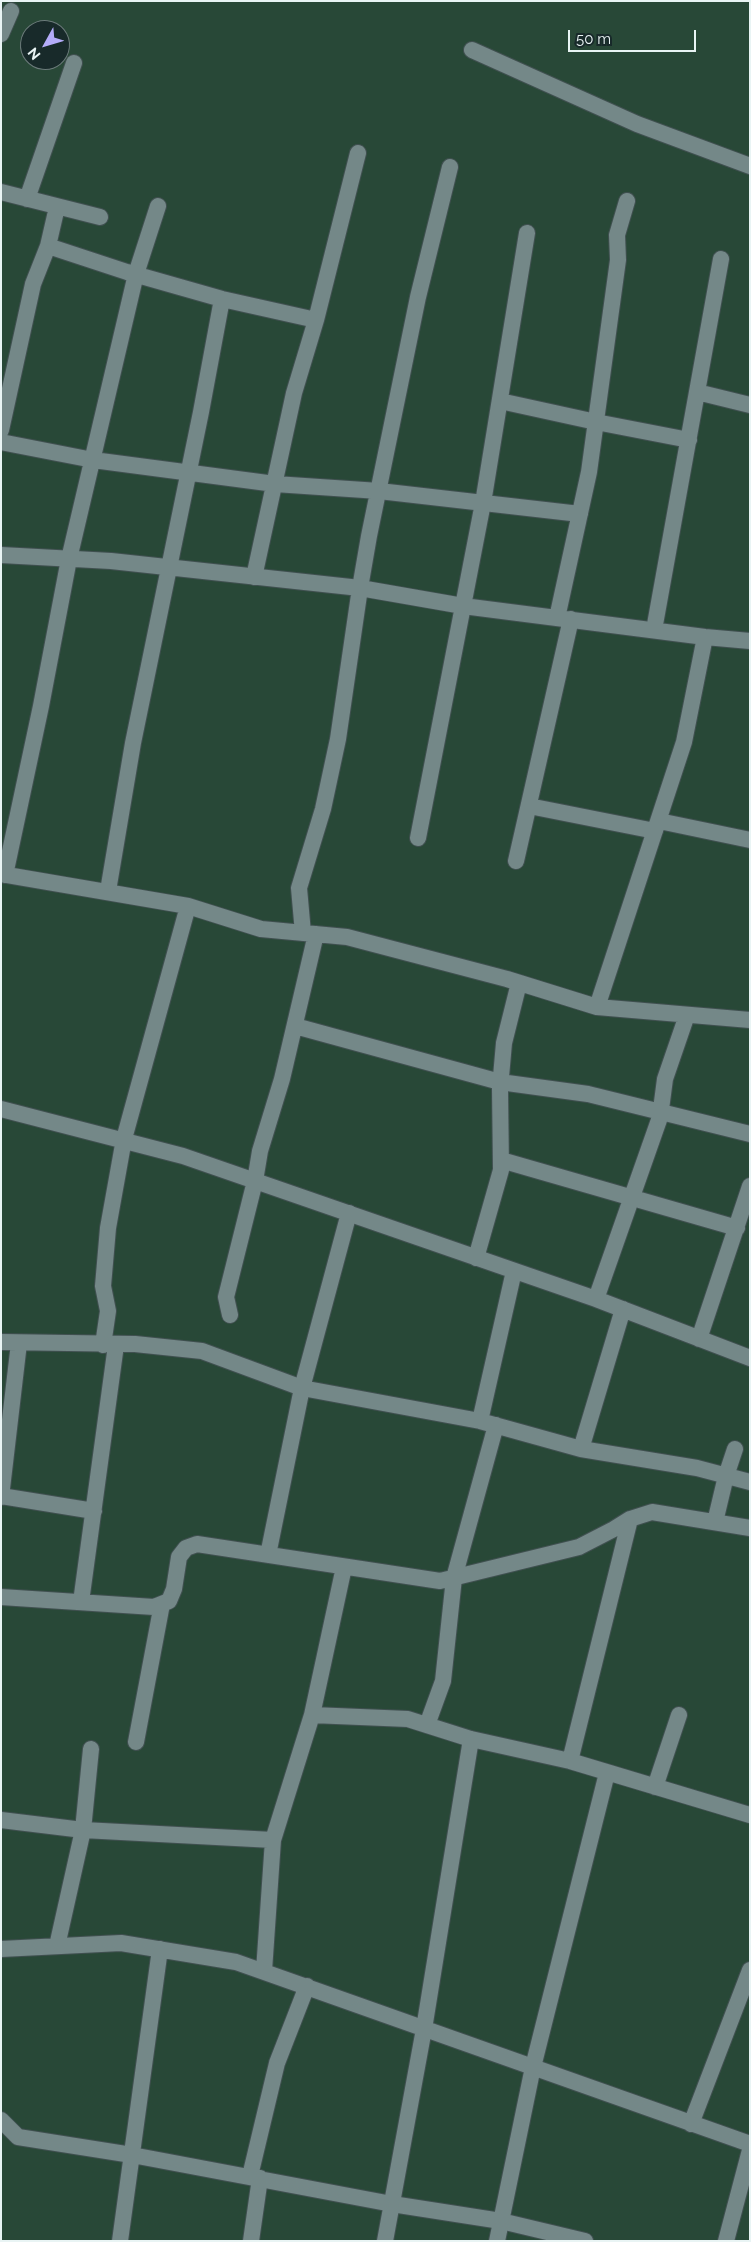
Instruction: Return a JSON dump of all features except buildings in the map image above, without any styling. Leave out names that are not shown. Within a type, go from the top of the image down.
[{"type":"street","points":[[1,34],[11,11]]},
{"type":"street","points":[[472,50],[638,124],[750,166]]},
{"type":"street","points":[[27,199],[74,63]]},
{"type":"street","points":[[254,577],[294,393],[316,320],[358,153]]},
{"type":"street","points":[[230,1315],[226,1297],[255,1181],[260,1151],[282,1079],[295,1026],[310,933],[299,888],[323,808],[338,739],[360,588],[418,297],[450,167]]},
{"type":"street","points":[[1,192],[100,216]]},
{"type":"street","points":[[516,861],[564,618],[580,514],[589,472],[618,260],[617,235],[627,201]]},
{"type":"street","points":[[1,430],[33,284],[48,246],[57,206]]},
{"type":"street","points":[[158,206],[136,274],[69,558],[41,706],[3,875],[108,891],[188,906],[261,929],[346,937],[519,983],[597,1006],[750,1020]]},
{"type":"street","points":[[418,838],[482,503],[527,233]]},
{"type":"street","points":[[48,246],[136,274],[222,298],[316,320]]},
{"type":"street","points":[[654,630],[721,259]]},
{"type":"street","points":[[108,891],[133,743],[189,472],[222,298]]},
{"type":"street","points":[[697,392],[750,405]]},
{"type":"street","points":[[500,400],[596,422],[689,440]]},
{"type":"street","points":[[1,442],[93,460],[274,484],[379,491],[580,514]]},
{"type":"street","points":[[1,555],[111,561],[360,588],[463,606],[705,637],[750,640]]},
{"type":"street","points":[[597,1006],[684,742],[705,637]]},
{"type":"street","points":[[528,806],[750,840]]},
{"type":"street","points":[[81,1602],[94,1511],[110,1345],[108,1311],[103,1286],[108,1228],[124,1139],[188,906]]},
{"type":"street","points":[[476,1258],[501,1170],[500,1082],[504,1042],[519,983]]},
{"type":"street","points":[[596,1300],[633,1198],[661,1110],[665,1078],[687,1014]]},
{"type":"street","points":[[295,1026],[500,1082],[588,1094],[661,1110],[718,1127],[750,1134]]},
{"type":"street","points":[[1,1108],[183,1156],[623,1309],[750,1358]]},
{"type":"street","points":[[501,1160],[633,1198],[741,1226]]},
{"type":"street","points":[[699,1338],[741,1226],[750,1186]]},
{"type":"street","points":[[268,1556],[302,1388],[349,1214]]},
{"type":"street","points":[[480,1420],[514,1271]]},
{"type":"street","points":[[581,1449],[623,1309]]},
{"type":"street","points":[[1,1342],[135,1344],[202,1352],[302,1388],[480,1420],[581,1449],[697,1468],[750,1482]]},
{"type":"street","points":[[19,1343],[1,1497],[94,1511]]},
{"type":"street","points":[[427,1725],[443,1681],[454,1578],[496,1425]]},
{"type":"street","points":[[715,1522],[726,1476],[735,1449]]},
{"type":"street","points":[[1,1597],[154,1607],[169,1601],[174,1589],[180,1557],[186,1548],[197,1544],[440,1581],[579,1546],[630,1519],[652,1512],[750,1528]]},
{"type":"street","points":[[570,1761],[630,1519]]},
{"type":"street","points":[[264,1971],[274,1840],[312,1715],[344,1567]]},
{"type":"street","points":[[136,1742],[162,1604]]},
{"type":"street","points":[[312,1715],[408,1719],[471,1739],[570,1761],[750,1815]]},
{"type":"street","points":[[655,1787],[679,1715]]},
{"type":"street","points":[[385,2241],[424,2029],[471,1739]]},
{"type":"street","points":[[57,1946],[83,1830],[91,1749]]},
{"type":"street","points":[[497,2241],[533,2067],[607,1773]]},
{"type":"street","points":[[1,1820],[83,1830],[274,1840]]},
{"type":"street","points":[[1,1948],[120,1943],[236,1962],[750,2144]]},
{"type":"street","points":[[120,2241],[160,1949]]},
{"type":"street","points":[[691,2124],[750,1970]]},
{"type":"street","points":[[251,2241],[255,2177],[277,2062],[307,1986]]},
{"type":"street","points":[[1,2120],[18,2137],[132,2155],[392,2204],[501,2222],[585,2241]]},
{"type":"street","points":[[726,2241],[750,2150]]},
{"type":"green space","points":[[1,1],[750,1],[750,2241],[1,2241]]}]
